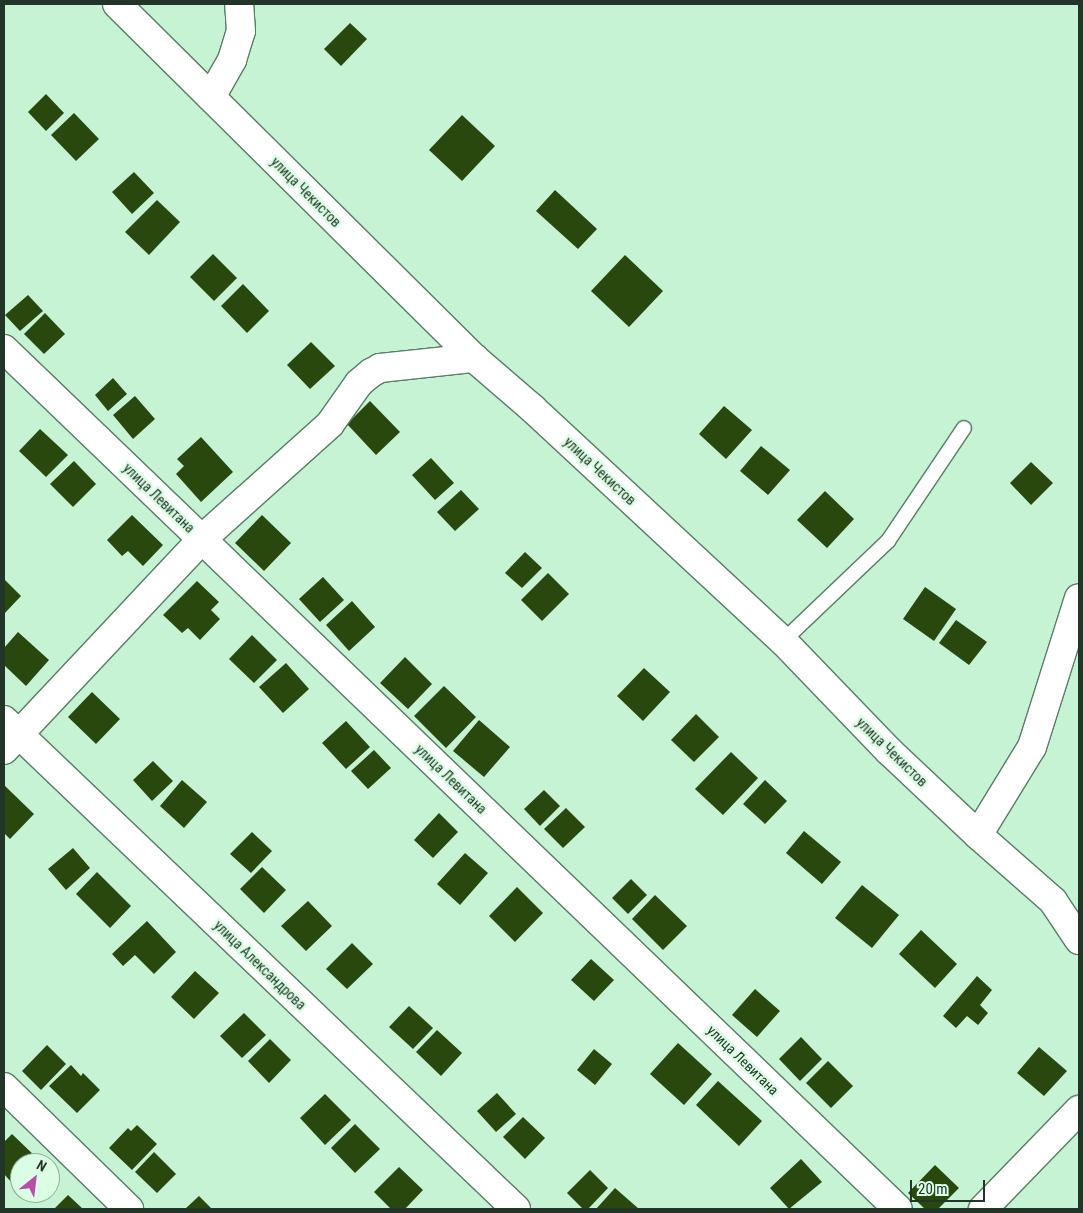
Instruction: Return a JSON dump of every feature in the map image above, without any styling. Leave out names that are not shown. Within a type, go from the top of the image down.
[{"type":"street","name":"улица Чекистов","points":[[117,4],[474,358],[532,408],[782,641],[889,751],[978,835],[1054,900],[1079,940]]},
{"type":"street","points":[[211,97],[232,60],[241,31],[239,4]]},
{"type":"street","name":"улица Левитана","points":[[4,349],[898,1209]]},
{"type":"street","points":[[9,735],[202,539],[330,424],[360,383],[371,372],[380,368],[474,358]]},
{"type":"street","points":[[978,835],[1032,747],[1079,598]]},
{"type":"street","name":"улица Александрова","points":[[9,735],[516,1209]]},
{"type":"street","points":[[4,1087],[129,1209]]},
{"type":"street","points":[[983,1209],[1079,1110]]},
{"type":"lane","points":[[782,641],[888,541],[964,428]]},
{"type":"building","points":[[350,23],[367,39],[341,66],[324,49]]},
{"type":"building","points":[[46,94],[64,113],[46,131],[28,112]]},
{"type":"building","points":[[74,113],[99,139],[76,161],[51,135]]},
{"type":"building","points":[[462,115],[495,146],[462,181],[429,150]]},
{"type":"building","points":[[134,172],[154,193],[132,214],[112,192]]},
{"type":"building","points":[[555,190],[597,229],[578,249],[536,211]]},
{"type":"building","points":[[157,200],[180,222],[149,255],[125,232]]},
{"type":"building","points":[[213,254],[237,278],[214,301],[190,277]]},
{"type":"building","points":[[625,255],[663,291],[629,327],[591,291]]},
{"type":"building","points":[[243,284],[269,311],[247,333],[221,306]]},
{"type":"building","points":[[28,295],[43,311],[20,331],[5,315]]},
{"type":"building","points":[[45,313],[65,334],[44,354],[24,334]]},
{"type":"building","points":[[311,342],[335,366],[310,389],[287,365]]},
{"type":"building","points":[[113,378],[127,394],[108,411],[95,395]]},
{"type":"building","points":[[135,396],[155,419],[133,439],[113,415]]},
{"type":"building","points":[[370,401],[400,432],[376,455],[347,424]]},
{"type":"building","points":[[724,406],[752,430],[726,459],[699,434]]},
{"type":"building","points":[[40,429],[68,455],[46,477],[19,451]]},
{"type":"building","points":[[201,437],[233,472],[201,502],[176,474],[184,466],[177,459]]},
{"type":"building","points":[[761,446],[790,470],[768,495],[740,471]]},
{"type":"building","points":[[431,458],[454,483],[435,500],[412,475]]},
{"type":"building","points":[[74,461],[96,484],[73,507],[50,484]]},
{"type":"building","points":[[1031,462],[1053,483],[1031,505],[1010,483]]},
{"type":"building","points":[[461,490],[479,509],[455,531],[437,512]]},
{"type":"building","points":[[825,491],[854,519],[827,548],[797,520]]},
{"type":"building","points":[[132,515],[163,545],[143,566],[128,551],[122,556],[107,540]]},
{"type":"building","points":[[262,515],[291,543],[264,571],[235,543]]},
{"type":"building","points":[[525,552],[542,568],[522,588],[505,573]]},
{"type":"building","points":[[548,573],[569,594],[542,621],[521,600]]},
{"type":"building","points":[[323,577],[344,600],[320,622],[299,599]]},
{"type":"building","points":[[4,579],[21,596],[4,614]]},
{"type":"building","points":[[197,581],[219,602],[211,610],[220,619],[200,640],[188,628],[182,633],[163,615]]},
{"type":"building","points":[[925,587],[956,609],[934,641],[903,619]]},
{"type":"building","points":[[352,601],[375,627],[349,651],[326,625]]},
{"type":"building","points":[[956,620],[987,642],[969,665],[939,643]]},
{"type":"building","points":[[18,632],[49,660],[26,686],[4,665],[4,648]]},
{"type":"building","points":[[252,635],[277,660],[254,683],[229,659]]},
{"type":"building","points":[[405,657],[432,684],[408,709],[380,683]]},
{"type":"building","points":[[286,663],[309,689],[283,713],[259,687]]},
{"type":"building","points":[[644,668],[670,692],[643,721],[617,696]]},
{"type":"building","points":[[444,686],[476,717],[446,748],[414,716]]},
{"type":"building","points":[[92,692],[120,719],[96,744],[68,717]]},
{"type":"building","points":[[696,714],[719,737],[694,762],[671,740]]},
{"type":"building","points":[[479,720],[510,747],[484,777],[453,751]]},
{"type":"building","points":[[346,721],[370,747],[346,769],[322,743]]},
{"type":"building","points":[[374,750],[391,768],[368,789],[351,771]]},
{"type":"building","points":[[731,752],[758,778],[723,815],[695,789]]},
{"type":"building","points":[[153,761],[173,781],[152,801],[133,780]]},
{"type":"building","points":[[182,780],[207,802],[184,828],[160,806]]},
{"type":"building","points":[[765,780],[787,801],[765,824],[743,804]]},
{"type":"building","points":[[4,785],[34,814],[10,839],[4,833]]},
{"type":"building","points":[[544,790],[560,806],[540,826],[524,809]]},
{"type":"building","points":[[566,808],[585,827],[563,848],[544,829]]},
{"type":"building","points":[[439,813],[458,832],[433,858],[414,840]]},
{"type":"building","points":[[804,831],[841,862],[822,884],[786,853]]},
{"type":"building","points":[[252,832],[272,851],[251,873],[230,854]]},
{"type":"building","points":[[73,848],[90,868],[66,890],[48,869]]},
{"type":"building","points":[[465,853],[488,873],[460,905],[437,884]]},
{"type":"building","points":[[262,867],[286,890],[264,913],[240,889]]},
{"type":"building","points":[[97,872],[131,906],[110,928],[76,894]]},
{"type":"building","points":[[631,879],[647,895],[628,914],[612,898]]},
{"type":"building","points":[[862,885],[899,915],[872,948],[835,918]]},
{"type":"building","points":[[517,887],[543,913],[515,942],[489,916]]},
{"type":"building","points":[[655,895],[687,926],[663,950],[632,919]]},
{"type":"building","points":[[308,901],[332,926],[306,951],[281,926]]},
{"type":"building","points":[[147,921],[176,952],[154,974],[135,955],[123,966],[112,954]]},
{"type":"building","points":[[921,930],[957,964],[935,988],[899,954]]},
{"type":"building","points":[[352,943],[373,964],[347,989],[326,969]]},
{"type":"building","points":[[591,959],[614,980],[594,1001],[571,980]]},
{"type":"building","points":[[195,971],[219,993],[194,1019],[171,997]]},
{"type":"building","points":[[977,976],[992,990],[980,1005],[988,1013],[978,1025],[967,1016],[956,1028],[943,1016]]},
{"type":"building","points":[[755,989],[780,1011],[757,1037],[732,1015]]},
{"type":"building","points":[[409,1006],[433,1028],[413,1049],[389,1027]]},
{"type":"building","points":[[244,1013],[266,1035],[242,1058],[220,1036]]},
{"type":"building","points":[[437,1030],[462,1053],[441,1076],[416,1052]]},
{"type":"building","points":[[801,1037],[822,1059],[800,1081],[779,1059]]},
{"type":"building","points":[[270,1039],[291,1060],[269,1083],[248,1061]]},
{"type":"building","points":[[678,1043],[712,1074],[684,1105],[650,1074]]},
{"type":"building","points":[[47,1045],[66,1064],[41,1090],[22,1071]]},
{"type":"building","points":[[1039,1047],[1067,1071],[1044,1096],[1017,1073]]},
{"type":"building","points":[[594,1049],[612,1064],[595,1085],[577,1070]]},
{"type":"building","points":[[828,1061],[853,1086],[831,1108],[806,1083]]},
{"type":"building","points":[[71,1065],[81,1076],[83,1073],[100,1090],[77,1113],[49,1086]]},
{"type":"building","points":[[718,1081],[762,1121],[739,1146],[696,1105]]},
{"type":"building","points":[[497,1093],[516,1114],[496,1132],[477,1111]]},
{"type":"building","points":[[325,1094],[351,1120],[325,1145],[300,1118]]},
{"type":"building","points":[[523,1117],[545,1138],[525,1159],[503,1137]]},
{"type":"building","points":[[355,1124],[380,1149],[355,1173],[331,1148]]},
{"type":"building","points":[[137,1125],[157,1144],[132,1170],[109,1148],[128,1128],[131,1131]]},
{"type":"building","points":[[12,1134],[32,1153],[10,1153],[10,1181],[4,1174],[4,1142]]},
{"type":"building","points":[[154,1152],[176,1174],[157,1193],[135,1172]]},
{"type":"building","points":[[801,1159],[822,1182],[789,1209],[770,1188]]},
{"type":"building","points":[[935,1165],[959,1188],[938,1209],[925,1209],[908,1193]]},
{"type":"building","points":[[399,1167],[423,1190],[405,1209],[391,1209],[374,1192]]},
{"type":"building","points":[[590,1170],[608,1188],[588,1209],[583,1209],[567,1193]]},
{"type":"building","points":[[615,1188],[639,1209],[596,1209]]},
{"type":"building","points":[[68,1195],[83,1209],[54,1209]]},
{"type":"building","points":[[199,1196],[212,1209],[185,1209]]}]
